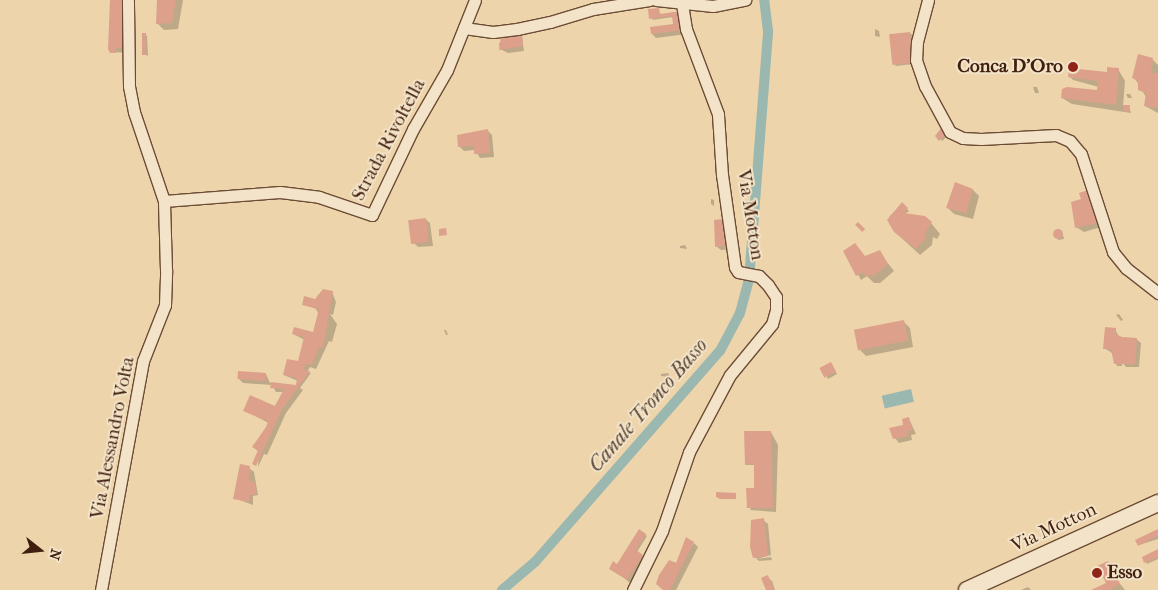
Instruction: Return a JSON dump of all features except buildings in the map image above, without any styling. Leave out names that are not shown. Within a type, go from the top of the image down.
[{"type":"main road","name":"Via Motton","points":[[967,590],[1158,503]]},
{"type":"street","name":"Via Alessandro Volta","points":[[101,590],[143,361],[164,305],[164,201],[134,112],[130,86],[128,0]]},
{"type":"street","points":[[475,0],[464,28],[493,32],[517,29],[593,8],[649,0]]},
{"type":"street","points":[[656,0],[713,6],[745,0]]},
{"type":"street","points":[[928,0],[917,42],[916,60],[925,86],[950,132],[963,138],[982,139],[1056,135],[1070,141],[1081,154],[1113,252],[1126,268],[1158,293]]},
{"type":"street","name":"Via Motton","points":[[633,590],[662,531],[689,452],[730,375],[772,324],[776,297],[760,276],[738,272],[734,261],[722,175],[718,114],[686,29],[682,3]]},
{"type":"street","name":"Strada Rivoltella","points":[[164,201],[280,192],[319,197],[372,216],[412,129],[447,70],[464,28]]},
{"type":"water","points":[[911,389],[914,402],[885,408],[882,396]]},
{"type":"waterway","name":"Canale Tronco Basso","points":[[502,590],[535,562],[720,351],[740,313],[749,280],[768,31],[764,0]]},
{"type":"place","name":"Conca D'Oro","points":[[1073,67]]},
{"type":"place","name":"Esso","points":[[1097,573]]}]
